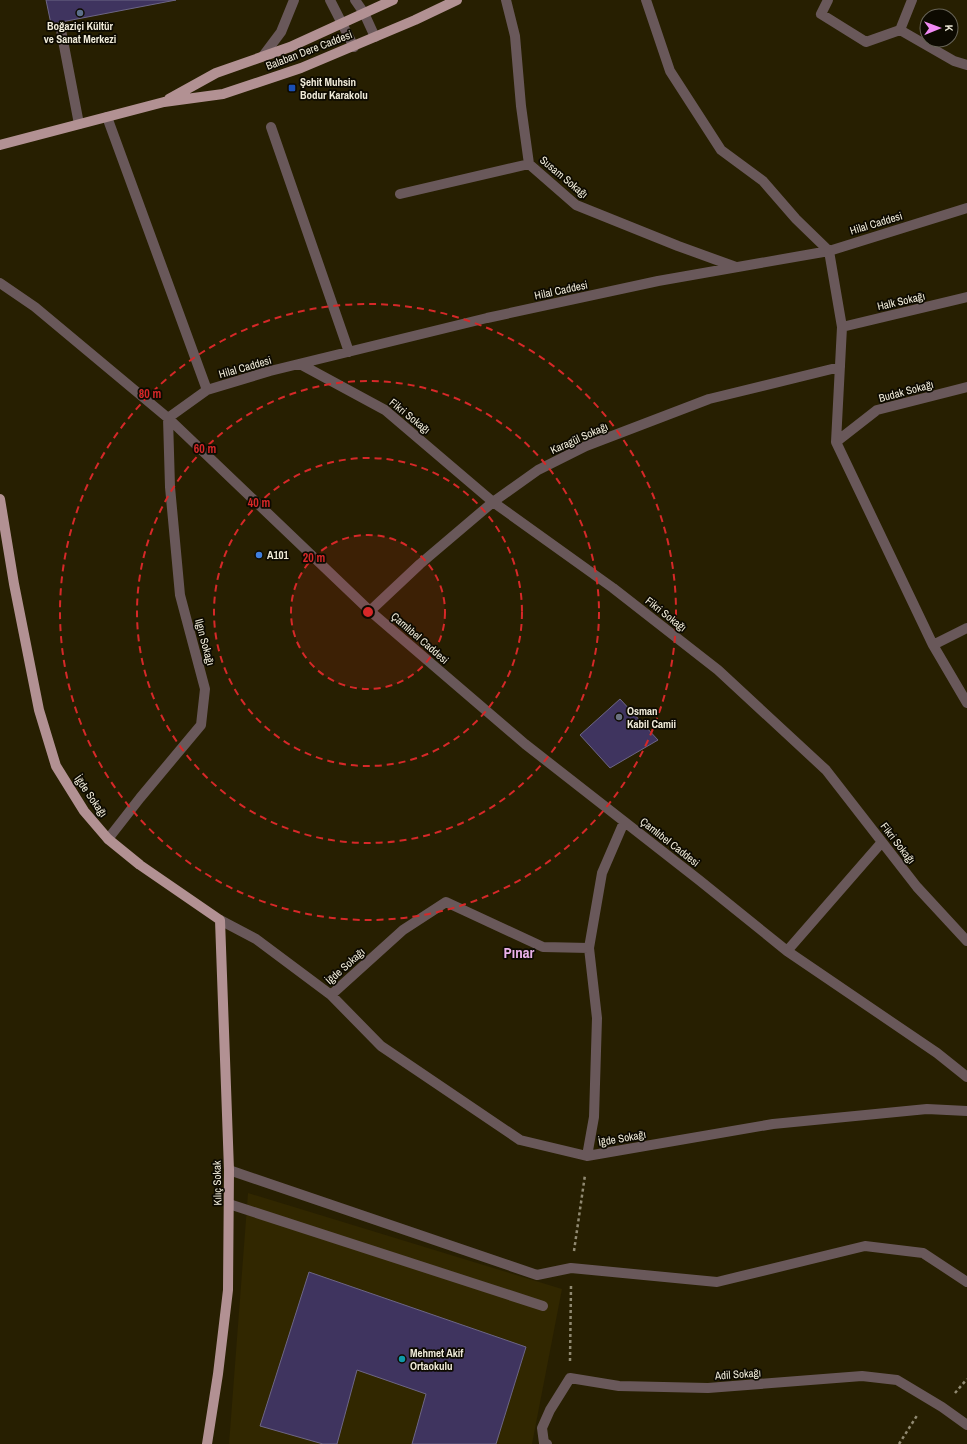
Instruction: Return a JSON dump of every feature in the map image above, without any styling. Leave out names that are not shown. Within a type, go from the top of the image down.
[{"type":"main road","name":"Balaban Dere Caddesi","points":[[164,102],[216,73],[290,47],[393,0]]},
{"type":"main road","name":"Balaban Dere Caddesi","points":[[0,145],[164,102],[223,94],[301,68],[354,47],[457,0]]},
{"type":"main road","name":"İğde Sokağı","points":[[0,499],[14,584],[39,710],[56,766],[84,811],[108,839],[140,865],[220,920]]},
{"type":"main road","name":"Kılıç Sokak","points":[[207,1444],[218,1374],[228,1290],[229,1170],[220,920]]},
{"type":"street","points":[[263,56],[281,32],[294,0]]},
{"type":"street","points":[[330,0],[354,47]]},
{"type":"street","points":[[355,0],[364,13],[375,37]]},
{"type":"street","name":"Susam Sokağı","points":[[506,0],[515,36],[521,106],[529,164],[576,205],[678,246],[738,267]]},
{"type":"street","points":[[646,0],[670,71],[720,150],[763,181],[796,218],[829,251],[842,327],[836,442],[932,645],[967,703]]},
{"type":"street","points":[[828,0],[821,14],[866,42],[900,30],[912,0]]},
{"type":"street","points":[[61,30],[79,124]]},
{"type":"street","points":[[900,30],[954,61],[967,65]]},
{"type":"street","points":[[107,117],[207,390]]},
{"type":"street","points":[[272,127],[349,352]]},
{"type":"street","points":[[400,194],[529,164]]},
{"type":"street","name":"Hilal Caddesi","points":[[168,418],[207,390],[300,364],[487,318],[658,281],[829,251],[967,208]]},
{"type":"street","name":"Çamlıbel Caddesi","points":[[0,283],[35,307],[168,418],[370,611],[525,744],[787,951],[938,1053],[967,1077]]},
{"type":"street","name":"Halk Sokağı","points":[[842,327],[967,297]]},
{"type":"street","name":"Fikri Sokağı","points":[[300,364],[385,410],[492,502],[613,588],[718,670],[826,770],[917,887],[967,941]]},
{"type":"street","name":"Karagül Sokağı","points":[[370,611],[420,564],[492,502],[538,470],[586,446],[709,399],[840,367]]},
{"type":"street","name":"Budak Sokağı","points":[[836,442],[877,410],[967,387]]},
{"type":"street","name":"Ilgın Sokağı","points":[[108,839],[201,725],[205,689],[180,595],[170,487],[168,418]]},
{"type":"street","points":[[932,645],[967,628]]},
{"type":"street","points":[[587,1156],[594,1117],[597,1018],[589,948],[602,873],[624,822]]},
{"type":"street","points":[[787,951],[882,842]]},
{"type":"street","name":"İğde Sokağı","points":[[331,995],[403,930],[446,902],[543,947],[589,948]]},
{"type":"street","name":"İğde Sokağı","points":[[220,920],[256,939],[331,995],[381,1046],[520,1140],[587,1156],[773,1124],[927,1109],[967,1111]]},
{"type":"street","points":[[229,1170],[537,1275],[571,1268],[717,1282],[865,1246],[924,1253],[967,1282]]},
{"type":"street","points":[[229,1204],[543,1306]]},
{"type":"street","name":"Adil Sokağı","points":[[546,1443],[542,1428],[550,1410],[570,1378],[619,1386],[708,1388],[862,1376],[897,1380],[942,1407],[967,1425]]},
{"type":"path","points":[[899,1444],[927,1398]]},
{"type":"shaded area","points":[[248,1193],[562,1289],[532,1444],[229,1444]]},
{"type":"building","name":"Boğaziçi Kültür ve Sanat Merkezi","points":[[46,0],[176,0],[51,24]]},
{"type":"building","name":"Osman Kabil Camii","points":[[620,699],[658,740],[610,768],[580,735]]},
{"type":"building","name":"Mehmet Akif Ortaokulu","points":[[309,1272],[526,1347],[496,1444],[412,1444],[426,1394],[357,1370],[337,1444],[323,1444],[260,1426]]},
{"type":"place","name":"Boğaziçi Kültür ve Sanat Merkezi","points":[[80,13]]},
{"type":"place","name":"Şehit Muhsin Bodur Karakolu","points":[[292,88]]},
{"type":"place","name":"A101","points":[[259,555]]},
{"type":"place","name":"Osman Kabil Camii","points":[[619,717]]},
{"type":"place","name":"Mehmet Akif Ortaokulu","points":[[402,1359]]},
{"type":"district","name":"Pınar","points":[[519,952]]}]
